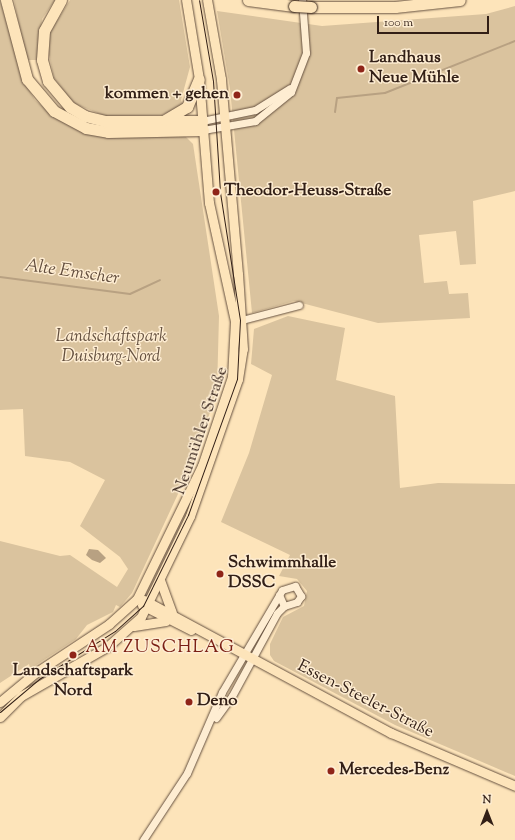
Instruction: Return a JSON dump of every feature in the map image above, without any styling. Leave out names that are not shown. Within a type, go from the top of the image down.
[{"type":"highway","points":[[61,0],[50,16],[41,46],[48,80],[58,95],[85,116],[105,121],[160,122],[202,125]]},
{"type":"highway","points":[[248,0],[302,4],[395,7],[460,0]]},
{"type":"highway","points":[[8,4],[27,79],[54,111],[86,128],[108,132],[202,125]]},
{"type":"highway","points":[[160,122],[187,107],[199,79]]},
{"type":"main road","name":"Neumühler Straße","points":[[0,702],[35,673],[109,624],[137,599],[202,466],[220,417],[234,363],[239,321],[209,203],[199,79],[186,0]]},
{"type":"main road","name":"Neumühler Straße","points":[[2,711],[21,696],[107,647],[133,626],[148,605],[160,580],[226,420],[241,364],[225,118],[207,0]]},
{"type":"main road","points":[[133,626],[146,621],[171,618],[160,580]]},
{"type":"main road","name":"Essen-Steeler-Straße","points":[[137,599],[171,618],[244,654],[391,733],[515,786]]},
{"type":"street","points":[[202,125],[225,128],[255,121],[284,100],[293,85],[306,53],[302,4]]},
{"type":"street","points":[[202,125],[256,110],[293,85]]},
{"type":"street","points":[[239,321],[299,305]]},
{"type":"street","points":[[143,840],[179,786],[211,724],[222,692],[279,595],[287,586],[299,590],[297,602],[284,606],[232,696],[211,724]]},
{"type":"street","points":[[279,595],[284,606]]},
{"type":"green space","name":"Landschaftspark Duisburg-Nord","points":[[0,0],[23,80],[35,100],[52,115],[85,133],[109,138],[185,136],[193,144],[219,316],[217,390],[197,453],[132,593],[120,607],[116,605],[113,612],[87,625],[76,639],[30,669],[29,664],[0,683],[0,541],[60,556],[70,555],[117,587],[128,569],[120,557],[80,526],[105,480],[70,462],[25,456],[23,409],[0,410]]},
{"type":"green space","points":[[14,0],[55,0],[42,19],[37,60],[26,60]]},
{"type":"green space","points":[[70,0],[179,0],[190,67],[181,100],[183,106],[162,115],[105,116],[73,103],[54,78],[47,46],[49,34]]},
{"type":"green space","points":[[515,6],[515,191],[473,201],[476,264],[460,265],[456,231],[419,235],[424,283],[447,281],[449,294],[468,293],[470,318],[378,323],[294,301],[252,313],[230,89],[217,11],[322,26],[486,14]]},
{"type":"green space","points":[[288,316],[345,328],[336,380],[395,396],[400,488],[438,483],[515,484],[515,776],[395,725],[274,661],[270,655],[270,644],[283,617],[304,606],[307,591],[297,579],[279,576],[290,555],[221,522],[249,453],[272,375],[251,364],[254,329]]},
{"type":"shaded area","points":[[89,549],[98,550],[106,558],[100,563],[92,560],[86,555]]},
{"type":"waterway","name":"Alte Emscher","points":[[335,112],[337,98],[385,93],[515,41]]},
{"type":"waterway","name":"Alte Emscher","points":[[0,277],[130,294],[160,280]]},
{"type":"tram line","points":[[0,712],[39,679],[115,631],[143,606],[188,515],[237,379],[240,320],[220,192],[213,81],[199,0]]},
{"type":"place","name":"Landhaus Neue Mühle","points":[[361,69]]},
{"type":"place","name":"kommen + gehen","points":[[237,95]]},
{"type":"place","name":"Theodor-Heuss-Straße","points":[[216,192]]},
{"type":"place","name":"Schwimmhalle DSSC","points":[[220,574]]},
{"type":"place","name":"Landschaftspark Nord","points":[[73,655]]},
{"type":"place","name":"Deno","points":[[189,702]]},
{"type":"place","name":"Mercedes-Benz","points":[[331,771]]},
{"type":"district","name":"AM ZUSCHLAG","points":[[160,648]]}]
